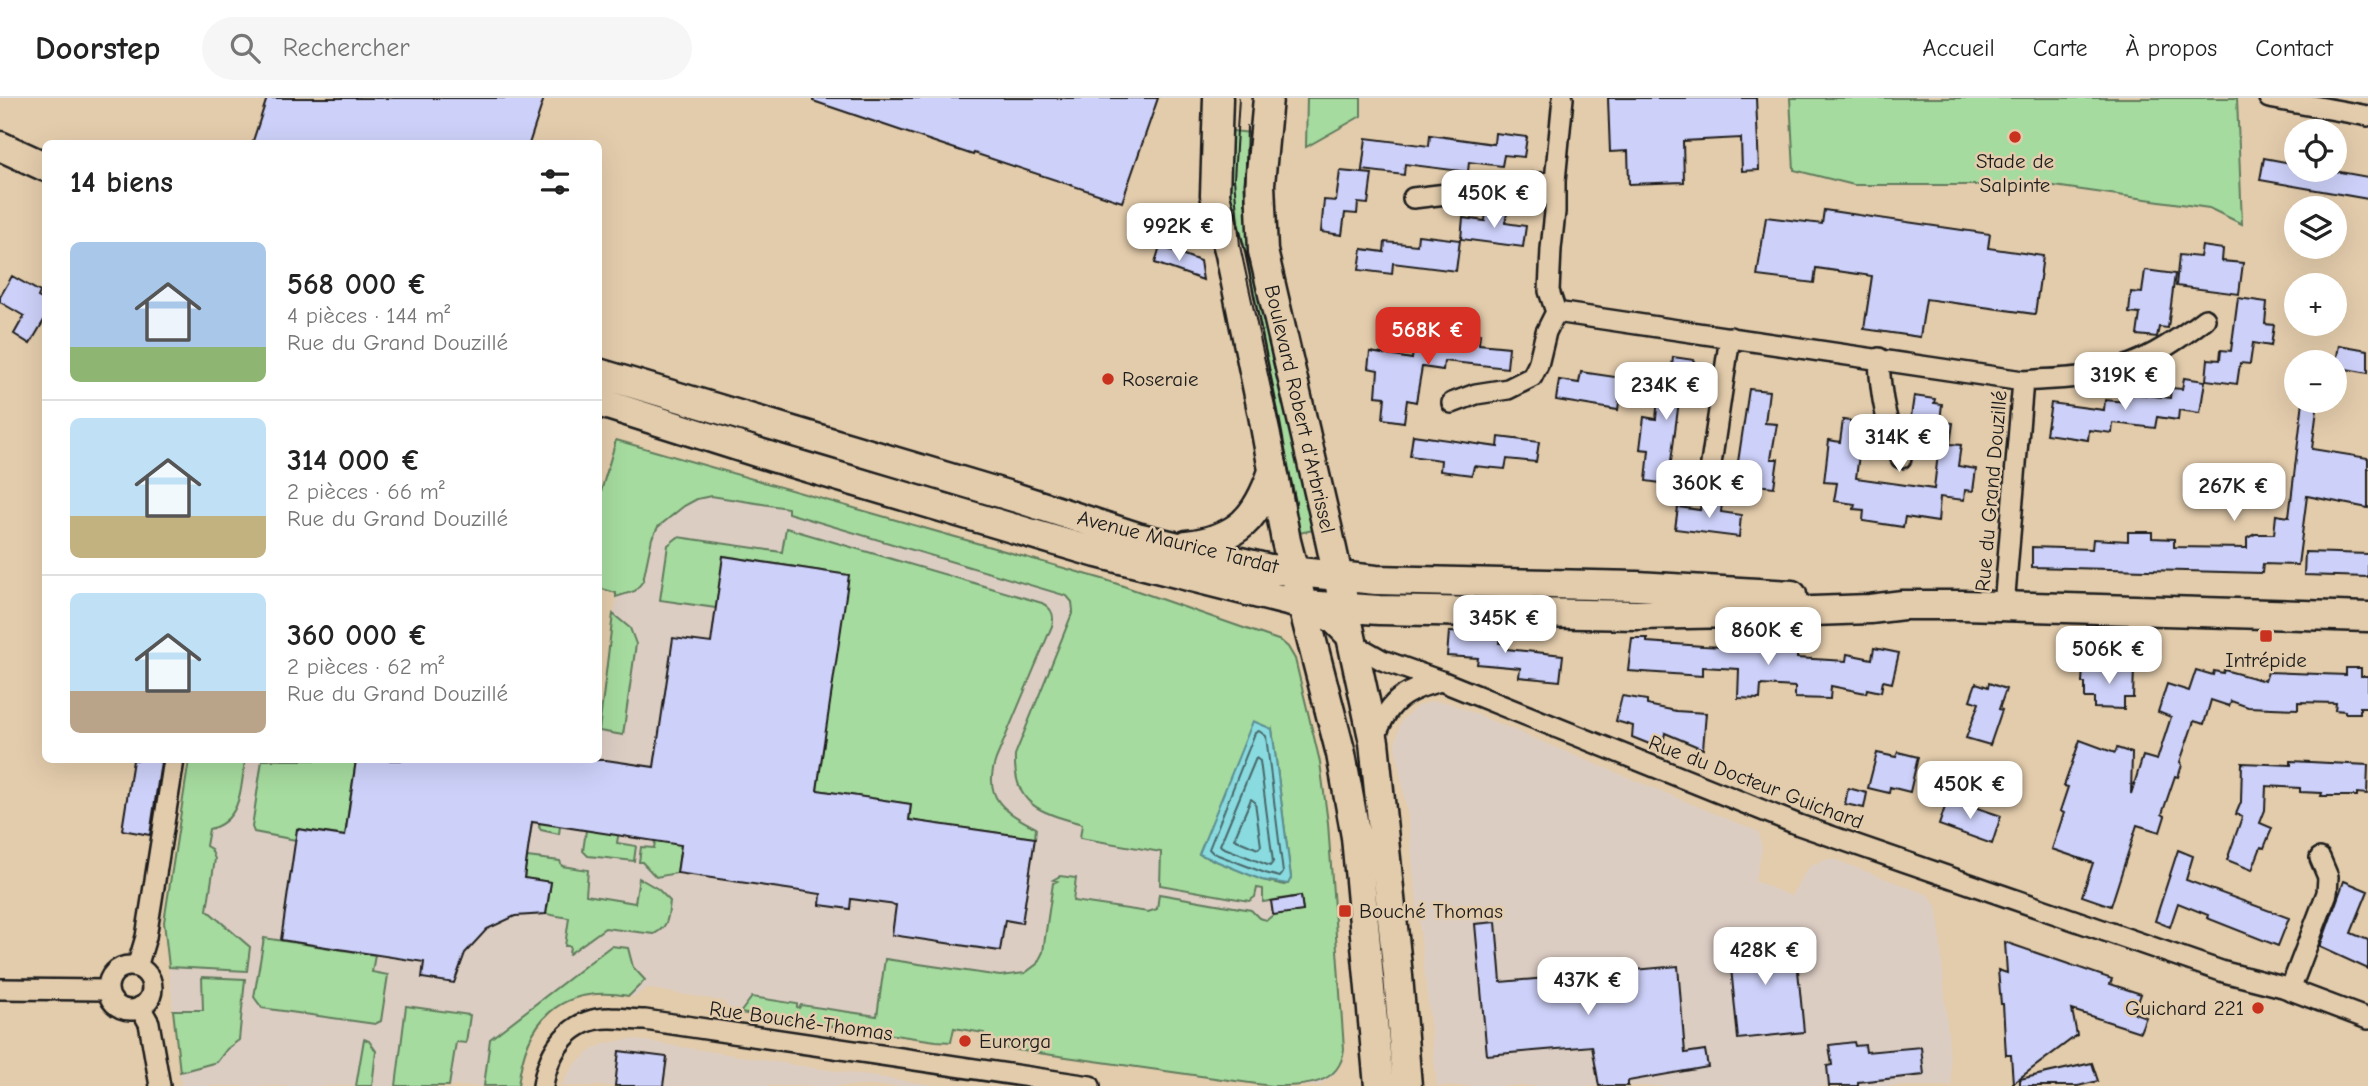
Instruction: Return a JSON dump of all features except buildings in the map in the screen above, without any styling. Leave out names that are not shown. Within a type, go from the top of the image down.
[{"type":"street","name":"Boulevard Robert d'Arbrissel","points":[[1217,98],[1215,195],[1230,254],[1286,541],[1341,754],[1356,837],[1378,1086]]},
{"type":"street","name":"Boulevard Robert d'Arbrissel","points":[[1268,98],[1259,184],[1263,251],[1374,742],[1407,1086]]},
{"type":"street","points":[[1452,403],[1476,394],[1508,389],[1532,377],[1538,365],[1546,332],[1556,312],[1549,291],[1550,249],[1563,98]]},
{"type":"street","points":[[2269,98],[2368,116]]},
{"type":"street","points":[[0,127],[42,143]]},
{"type":"street","points":[[0,146],[42,165]]},
{"type":"street","points":[[1413,198],[1555,181]]},
{"type":"street","name":"Rue du Grand Douzillé","points":[[1556,312],[2023,380],[2100,374],[2141,360],[2205,319]]},
{"type":"street","points":[[1711,464],[1730,337]]},
{"type":"street","points":[[1879,358],[1885,413],[1901,458]]},
{"type":"street","name":"Avenue Maurice Tardat","points":[[602,374],[1017,498],[1137,537],[1240,562],[1294,571],[1342,593],[1638,615],[1870,609],[1903,605],[2368,617]]},
{"type":"street","name":"Rue du Grand Douzillé","points":[[2004,606],[2023,380]]},
{"type":"street","name":"Avenue Maurice Tardat","points":[[602,403],[772,457],[1097,553],[1303,605],[1342,593]]},
{"type":"street","points":[[1177,546],[1217,540],[1240,528],[1262,500],[1273,471]]},
{"type":"street","name":"Rue du Docteur Guichard","points":[[1303,605],[1332,624],[1352,643],[1382,660],[1441,681],[1799,825],[2211,967],[2290,990],[2368,1019]]},
{"type":"street","points":[[1374,742],[1383,719],[1398,697],[1441,681]]},
{"type":"street","points":[[137,967],[146,937],[174,763]]},
{"type":"street","points":[[2290,990],[2327,893],[2328,877],[2320,858]]},
{"type":"street","points":[[130,966],[137,967],[144,971],[151,983],[150,997],[140,1007],[119,1007],[108,990],[109,982],[117,971],[130,966]]},
{"type":"street","points":[[0,989],[108,990]]},
{"type":"street","points":[[140,1007],[149,1023],[160,1086]]},
{"type":"street","name":"Rue Bouché-Thomas","points":[[543,1086],[548,1060],[563,1037],[585,1023],[610,1018],[652,1021],[1090,1086]]},
{"type":"shaded area","points":[[616,440],[1106,580],[1281,641],[1295,659],[1320,762],[1328,823],[1344,1049],[1336,1073],[1319,1086],[1271,1086],[982,1045],[984,1033],[954,1028],[951,1042],[936,1041],[740,1013],[731,1011],[723,1001],[646,988],[635,997],[614,993],[583,995],[555,1008],[533,1030],[526,1044],[521,1058],[518,1086],[181,1086],[164,922],[189,763],[602,763],[602,708],[617,594],[602,589],[602,491]]},
{"type":"shaded area","points":[[1432,701],[1449,703],[1759,832],[1762,850],[1755,881],[1791,896],[1812,865],[1828,859],[1929,895],[1938,909],[1952,1086],[1437,1086],[1407,811],[1395,745],[1403,719],[1416,707]]},
{"type":"shaded area","points":[[632,1039],[940,1086],[561,1086],[574,1065],[593,1049],[606,1043]]},
{"type":"green space","points":[[1307,98],[1361,98],[1361,116],[1306,147]]},
{"type":"green space","name":"Stade de Salpinte","points":[[1790,98],[2237,98],[2242,224],[2209,208],[2047,185],[1854,185],[1794,170]]},
{"type":"green space","points":[[1232,131],[1251,133],[1318,529],[1299,533],[1233,232],[1230,187]]},
{"type":"green space","points":[[616,440],[1106,580],[1281,641],[1295,659],[1320,762],[1328,823],[1344,1049],[1336,1070],[1328,1077],[1308,1084],[1271,1086],[982,1045],[984,1033],[954,1028],[951,1042],[936,1041],[740,1013],[752,997],[797,1004],[799,1008],[801,1005],[877,1016],[885,959],[1000,976],[1025,973],[1037,964],[1043,952],[1053,883],[1057,881],[1053,880],[1060,876],[1076,878],[1073,901],[1148,912],[1157,909],[1159,894],[1251,910],[1259,918],[1267,920],[1273,915],[1303,911],[1301,896],[1263,902],[1263,889],[1257,888],[1255,897],[1249,901],[1160,885],[1161,852],[1080,838],[1082,824],[1041,810],[1024,796],[1016,772],[1015,755],[1073,611],[1072,602],[1067,596],[788,513],[788,508],[711,496],[684,506],[658,527],[652,538],[643,581],[635,591],[616,597],[616,593],[602,589],[602,488]],"holes":[[[1272,729],[1291,877],[1288,884],[1262,880],[1199,854]]]},
{"type":"green space","points":[[786,528],[1048,607],[1053,615],[1052,626],[992,773],[994,794],[999,802],[1015,816],[1036,828],[1035,838],[909,820],[911,804],[817,790],[848,575],[724,556],[716,608],[660,600],[668,545],[678,537],[782,552]]},
{"type":"green space","points":[[613,614],[630,628],[636,644],[623,735],[602,732],[602,706]]},
{"type":"green space","points":[[189,763],[245,763],[241,792],[234,811],[220,825],[209,829],[206,846],[211,849],[215,859],[207,910],[250,947],[247,971],[169,967],[164,922]]},
{"type":"green space","points":[[262,763],[356,763],[345,836],[298,829],[296,840],[254,832],[252,827]]},
{"type":"green space","points":[[544,796],[686,812],[677,873],[656,877],[639,862],[641,847],[654,848],[659,817],[622,811],[617,843],[636,846],[634,861],[588,856],[583,851],[586,830],[590,830],[563,803],[559,834],[541,830],[539,827]]},
{"type":"green space","points":[[527,857],[560,861],[562,866],[588,870],[586,895],[635,903],[639,878],[658,889],[670,901],[665,924],[654,934],[605,928],[569,954],[570,946],[565,946],[569,918],[546,914],[551,882],[524,878]]},
{"type":"green space","points":[[264,938],[375,955],[372,972],[388,975],[381,1021],[375,1024],[262,1008],[254,997]]},
{"type":"green space","points":[[611,946],[628,948],[633,967],[645,980],[629,996],[604,994],[583,996],[565,1002],[550,1012],[528,1043],[518,1086],[484,1086],[490,1039]]},
{"type":"green space","points":[[202,977],[245,979],[239,1040],[227,1049],[217,1062],[180,1072],[173,1010],[203,1010]]},
{"type":"green space","points":[[406,1006],[470,1015],[466,1043],[456,1042],[449,1086],[396,1086]]},
{"type":"green space","points":[[364,1039],[369,1041],[376,1051],[372,1086],[356,1086]]},
{"type":"water","points":[[1253,721],[1272,729],[1291,878],[1288,884],[1262,880],[1199,854]]},
{"type":"tram line","points":[[1239,98],[1234,179],[1240,246],[1296,503]]},
{"type":"tram line","points":[[1245,203],[1247,126]]},
{"type":"place","name":"Stade de Salpinte","points":[[2015,137]]},
{"type":"place","name":"Roseraie","points":[[1108,379]]},
{"type":"place","name":"Intrépide","points":[[2266,636]]},
{"type":"place","name":"Bouché Thomas","points":[[1345,911]]},
{"type":"place","name":"Guichard 221","points":[[2258,1008]]},
{"type":"place","name":"Eurorga","points":[[965,1041]]}]
